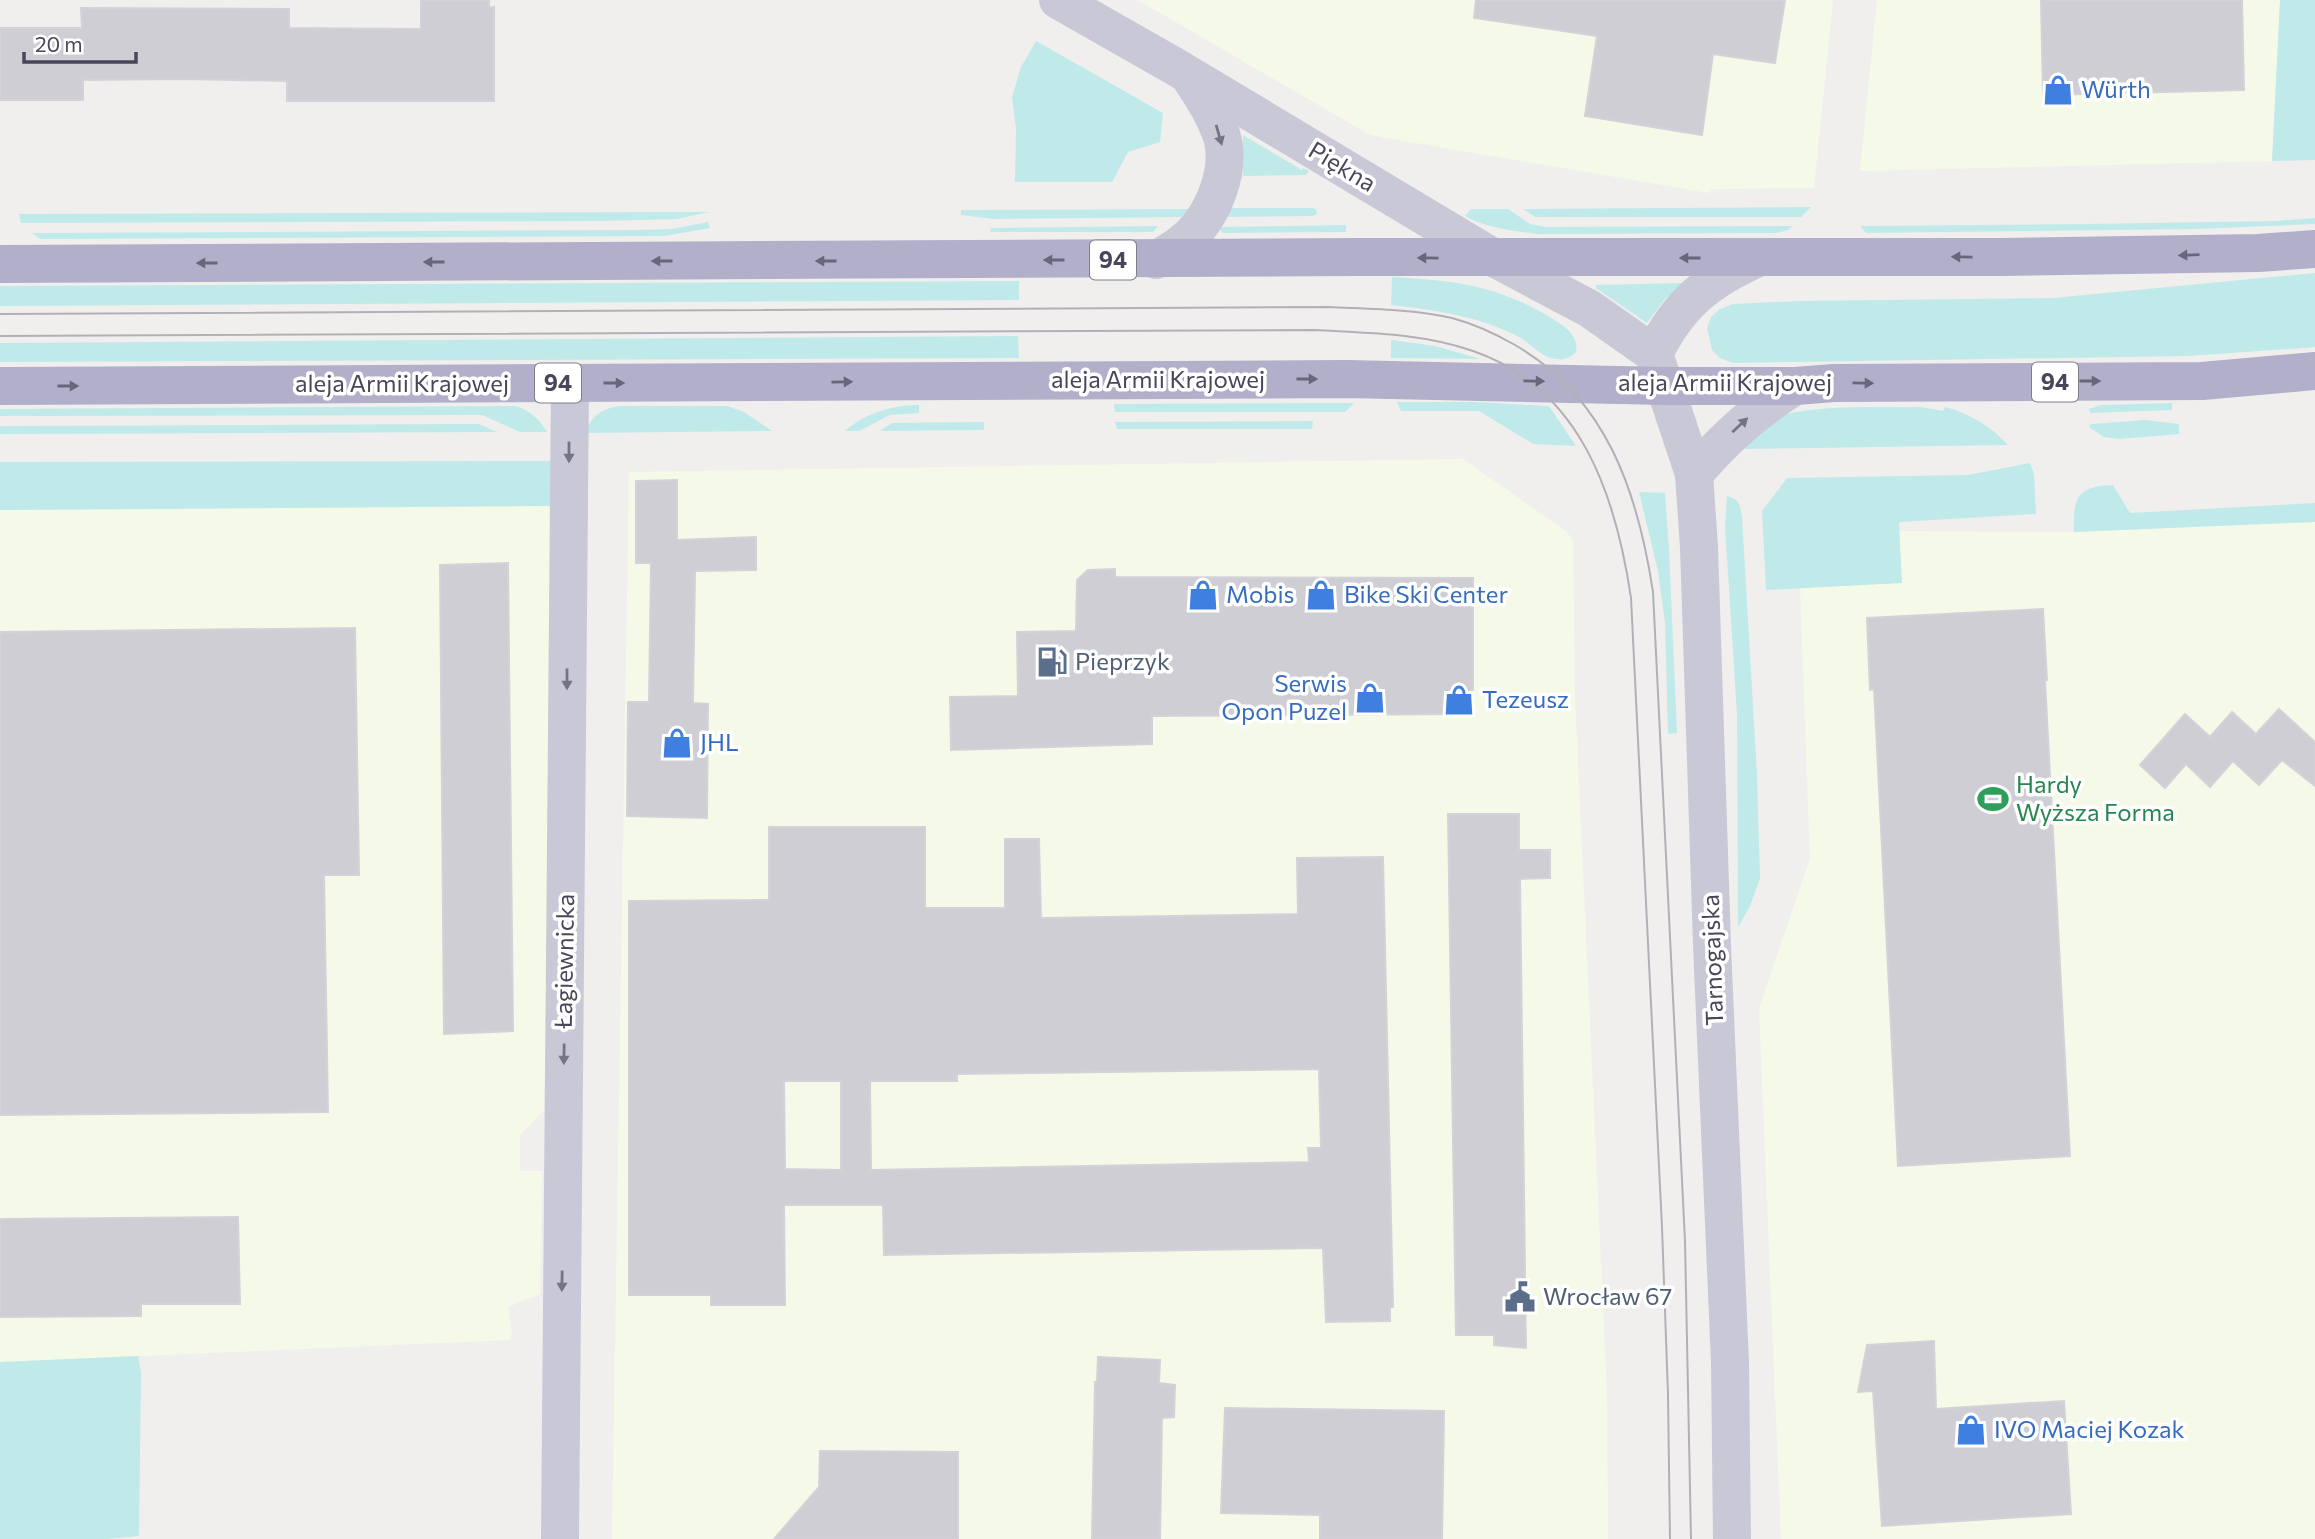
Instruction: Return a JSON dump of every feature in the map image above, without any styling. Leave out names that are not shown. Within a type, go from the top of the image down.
[{"type":"main road","name":"94","points":[[0,264],[1357,257],[1758,258],[2169,255],[2315,249]]},
{"type":"main road","name":"aleja Armii Krajowej","points":[[0,386],[1359,379],[1660,370],[1795,386],[1834,383],[2203,381],[2315,371]]},
{"type":"street","name":"Piękna","points":[[1058,0],[1496,259],[1590,309],[1660,370]]},
{"type":"street","name":"Piękna","points":[[1156,260],[1185,241],[1203,221],[1222,175],[1224,160],[1221,133],[1202,94],[1188,75]]},
{"type":"street","points":[[1660,370],[1666,330],[1686,304],[1706,285],[1758,258]]},
{"type":"street","name":"Tarnogajska","points":[[1660,370],[1694,474],[1699,547],[1713,958],[1731,1363],[1732,1539]]},
{"type":"street","name":"Łagiewnicka","points":[[560,1530],[570,383]]},
{"type":"street","points":[[1694,474],[1737,427],[1758,409],[1795,386]]},
{"type":"shaded area","points":[[1138,0],[1833,0],[1814,188],[1712,189],[1709,193],[1370,135]]},
{"type":"shaded area","points":[[1877,0],[2280,0],[2272,161],[1860,171]]},
{"type":"shaded area","points":[[2280,0],[2315,0],[2315,160],[2272,161]]},
{"type":"shaded area","points":[[1036,41],[1163,113],[1160,142],[1128,152],[1112,182],[1015,182],[1016,129],[1012,97],[1021,67]]},
{"type":"shaded area","points":[[1243,135],[1302,170],[1303,168],[1309,171],[1306,175],[1243,176]]},
{"type":"shaded area","points":[[1811,207],[1801,217],[1535,217],[1523,209]]},
{"type":"shaded area","points":[[1226,208],[1312,208],[1316,209],[1317,214],[1222,217]]},
{"type":"shaded area","points":[[1189,209],[1182,217],[994,219],[961,215],[961,210]]},
{"type":"shaded area","points":[[1471,209],[1508,209],[1530,224],[1546,227],[1792,226],[1777,233],[1537,234],[1500,228],[1465,216]]},
{"type":"shaded area","points":[[709,212],[677,219],[601,221],[21,223],[19,214]]},
{"type":"shaded area","points":[[2315,218],[2315,224],[2197,229],[1866,233],[1860,226],[2276,221]]},
{"type":"shaded area","points":[[708,222],[710,228],[665,236],[40,239],[32,233],[633,230],[672,229]]},
{"type":"shaded area","points":[[1346,225],[1346,232],[1223,233],[1220,230],[1221,227]]},
{"type":"shaded area","points":[[1158,226],[1153,232],[990,232],[991,228]]},
{"type":"shaded area","points":[[2315,273],[2315,347],[2304,348],[2188,356],[1733,363],[1720,358],[1712,350],[1707,328],[1711,317],[1720,309],[1733,304],[2053,298]]},
{"type":"shaded area","points":[[1392,277],[1475,286],[1513,298],[1566,328],[1573,336],[1576,352],[1568,358],[1554,359],[1542,354],[1519,337],[1473,319],[1391,305]]},
{"type":"shaded area","points":[[1019,281],[1019,300],[0,306],[0,286]]},
{"type":"shaded area","points":[[1681,283],[1681,287],[1665,299],[1647,323],[1596,288],[1596,285]]},
{"type":"shaded area","points":[[1018,336],[1019,358],[0,362],[0,343]]},
{"type":"shaded area","points":[[1391,340],[1435,346],[1481,359],[1391,358]]},
{"type":"shaded area","points":[[1397,402],[1549,406],[1576,446],[1533,444],[1479,411],[1401,411]]},
{"type":"shaded area","points":[[1354,403],[1345,412],[1115,412],[1114,404]]},
{"type":"shaded area","points":[[2172,403],[2172,410],[2090,413],[2089,409],[2101,405]]},
{"type":"shaded area","points":[[919,405],[919,413],[890,415],[859,431],[845,431],[861,419],[880,411]]},
{"type":"shaded area","points":[[515,406],[534,416],[547,432],[520,432],[482,415],[0,416],[0,409]]},
{"type":"shaded area","points":[[620,406],[727,406],[744,412],[772,431],[586,433],[598,414]]},
{"type":"shaded area","points":[[1921,407],[1943,411],[1945,407],[1963,413],[1987,427],[2008,445],[1745,449],[1763,426],[1783,415],[1821,409]]},
{"type":"shaded area","points":[[2145,420],[2179,424],[2179,434],[2119,439],[2104,437],[2089,427],[2091,424]]},
{"type":"shaded area","points":[[1313,421],[1312,429],[1117,429],[1115,422]]},
{"type":"shaded area","points":[[984,422],[984,430],[880,431],[892,423]]},
{"type":"shaded area","points":[[479,424],[497,432],[0,434],[0,426]]},
{"type":"shaded area","points":[[1463,459],[1567,532],[1573,541],[1575,697],[1607,1396],[1608,1539],[612,1539],[629,472]]},
{"type":"shaded area","points":[[557,461],[555,506],[0,510],[0,462]]},
{"type":"shaded area","points":[[2030,463],[2034,474],[2036,514],[1899,522],[1902,583],[1766,590],[1762,511],[1787,478],[1968,475]]},
{"type":"shaded area","points":[[2113,485],[2130,513],[2315,503],[2315,522],[2074,532],[2074,511],[2079,496],[2091,488]]},
{"type":"shaded area","points":[[1639,492],[1665,493],[1677,733],[1668,734],[1665,623],[1658,571]]},
{"type":"shaded area","points":[[1727,496],[1739,503],[1742,517],[1757,775],[1760,879],[1738,927],[1737,714],[1725,527]]},
{"type":"shaded area","points":[[555,506],[544,1110],[520,1135],[520,1171],[542,1171],[540,1294],[508,1307],[512,1335],[509,1340],[0,1362],[0,510]]},
{"type":"shaded area","points":[[2315,522],[2315,1539],[1781,1539],[1759,1008],[1810,859],[1798,531],[2073,532]]},
{"type":"shaded area","points":[[138,1356],[141,1372],[139,1536],[106,1539],[0,1539],[0,1362]]},
{"type":"building","points":[[421,0],[489,0],[489,8],[494,7],[494,101],[287,101],[287,81],[184,79],[83,80],[83,100],[0,100],[0,28],[82,28],[81,8],[289,9],[289,28],[421,29]]},
{"type":"building","points":[[1476,0],[1785,0],[1775,63],[1713,54],[1702,135],[1585,116],[1597,36],[1474,18]]},
{"type":"building","points":[[2041,0],[2242,0],[2244,90],[2043,95]]},
{"type":"building","points":[[677,480],[677,540],[756,537],[756,570],[695,571],[693,703],[708,704],[707,818],[627,816],[628,702],[649,702],[651,563],[636,563],[636,481]]},
{"type":"building","points":[[508,563],[513,1031],[444,1034],[440,565]]},
{"type":"building","points":[[1115,569],[1115,577],[1473,578],[1473,714],[1152,716],[1152,744],[951,750],[950,697],[1018,696],[1017,632],[1076,631],[1077,580],[1088,570]]},
{"type":"building","points":[[2043,609],[2070,1156],[1898,1166],[1874,689],[1870,690],[1867,618]]},
{"type":"building","points":[[355,628],[359,875],[324,875],[328,1112],[0,1115],[0,632]]},
{"type":"building","points":[[2279,709],[2315,742],[2315,786],[2282,760],[2259,785],[2233,761],[2210,787],[2186,764],[2165,788],[2140,765],[2185,714],[2210,737],[2232,712],[2256,734]]},
{"type":"building","points":[[1448,814],[1519,814],[1519,850],[1550,850],[1550,878],[1520,879],[1526,1348],[1494,1345],[1494,1335],[1456,1335]]},
{"type":"building","points":[[769,827],[925,827],[925,908],[1005,908],[1005,839],[1039,839],[1041,918],[1298,914],[1297,858],[1383,857],[1393,1307],[1390,1307],[1390,1321],[1326,1322],[1323,1248],[884,1255],[883,1205],[784,1205],[785,1305],[711,1305],[711,1295],[629,1295],[629,901],[769,900]],"holes":[[[1319,1069],[1321,1148],[1308,1148],[1309,1162],[871,1170],[870,1081],[957,1081],[957,1074]],[[784,1081],[841,1081],[841,1170],[785,1169]]]},
{"type":"building","points":[[238,1217],[240,1304],[141,1304],[141,1316],[0,1317],[0,1219]]},
{"type":"building","name":"IVO Maciej Kozak","points":[[1934,1341],[1936,1409],[2064,1401],[2071,1514],[1882,1526],[1873,1391],[1858,1392],[1867,1345]]},
{"type":"building","points":[[1098,1357],[1160,1360],[1159,1383],[1175,1385],[1174,1417],[1162,1418],[1160,1539],[1092,1539],[1095,1382]]},
{"type":"building","points":[[1225,1408],[1444,1411],[1442,1539],[1320,1539],[1320,1515],[1221,1513]]},
{"type":"building","points":[[820,1451],[958,1452],[958,1539],[774,1539],[819,1487]]},
{"type":"tram line","points":[[0,314],[1329,307],[1406,311],[1452,318],[1500,337],[1547,367],[1573,392],[1595,420],[1613,451],[1638,519],[1653,592],[1685,1241],[1691,1539]]},
{"type":"tram line","points":[[0,336],[1315,330],[1395,335],[1435,341],[1473,351],[1510,368],[1541,391],[1566,419],[1587,450],[1603,485],[1615,522],[1631,598],[1662,1227],[1670,1539]]},
{"type":"place","name":"Würth","points":[[2058,90]]},
{"type":"place","name":"Mobis","points":[[1203,595]]},
{"type":"place","name":"Bike Ski Center","points":[[1321,595]]},
{"type":"place","name":"Pieprzyk","points":[[1052,662]]},
{"type":"place","name":"Serwis Opon Puzel","points":[[1370,698]]},
{"type":"place","name":"Tezeusz","points":[[1459,700]]},
{"type":"place","name":"JHL","points":[[677,743]]},
{"type":"place","name":"Hardy Wyższa Forma","points":[[1993,799]]},
{"type":"place","name":"Wrocław 67","points":[[1520,1297]]},
{"type":"place","name":"IVO Maciej Kozak","points":[[1971,1430]]}]
